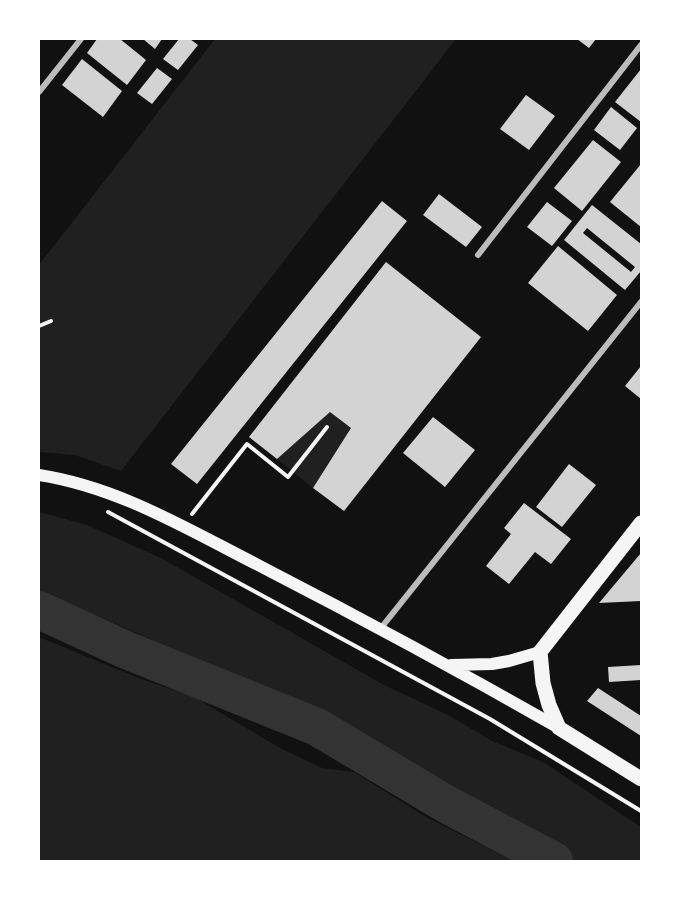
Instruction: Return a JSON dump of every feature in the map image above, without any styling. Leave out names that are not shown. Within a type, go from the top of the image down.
[{"type":"main road","points":[[39,475],[66,479],[104,490],[182,526],[449,665],[559,728],[641,779]]},
{"type":"main road","points":[[449,665],[501,663],[540,652],[641,523]]},
{"type":"main road","points":[[540,652],[543,682],[549,705],[559,728]]},
{"type":"street","points":[[39,92],[81,39]]},
{"type":"street","points":[[478,255],[641,45]]},
{"type":"street","points":[[381,628],[641,302]]},
{"type":"path","points":[[39,326],[51,321]]},
{"type":"path","points":[[182,526],[247,444],[288,477],[327,427]]},
{"type":"path","points":[[102,510],[490,719],[641,811]]},
{"type":"shaded area","points":[[215,39],[456,39],[121,471],[75,455],[39,452],[39,265]]},
{"type":"shaded area","points":[[330,412],[351,428],[313,488],[277,459]]},
{"type":"shaded area","points":[[39,512],[87,525],[161,558],[384,685],[448,715],[492,741],[543,762],[641,827],[641,861],[575,861],[455,791],[362,743],[301,708],[240,685],[137,633],[39,591]]},
{"type":"shaded area","points":[[39,637],[141,679],[194,697],[280,748],[322,768],[354,772],[424,816],[514,861],[39,861]]},
{"type":"building","points":[[97,39],[120,39],[146,60],[127,85],[87,53]]},
{"type":"building","points":[[143,39],[162,39],[155,49]]},
{"type":"building","points":[[179,39],[190,39],[198,45],[178,70],[163,59]]},
{"type":"building","points":[[577,39],[596,39],[589,48]]},
{"type":"building","points":[[82,59],[122,91],[103,117],[62,85]]},
{"type":"building","points":[[157,68],[172,79],[152,104],[137,93]]},
{"type":"building","points":[[641,69],[641,122],[615,102]]},
{"type":"building","points":[[526,95],[555,116],[529,150],[500,129]]},
{"type":"building","points":[[611,107],[637,128],[620,150],[594,130]]},
{"type":"building","points":[[593,140],[621,162],[582,211],[554,188]]},
{"type":"building","points":[[641,164],[641,227],[610,202]]},
{"type":"building","points":[[439,194],[482,227],[466,247],[423,215]]},
{"type":"building","points":[[382,201],[407,221],[197,484],[171,464]]},
{"type":"building","points":[[547,202],[572,221],[552,246],[527,227]]},
{"type":"building","points":[[592,205],[641,244],[641,271],[625,290],[564,240]],"holes":[[[587,228],[635,267],[631,272],[583,233]]]},
{"type":"building","points":[[558,246],[617,295],[588,331],[528,283]]},
{"type":"building","points":[[386,262],[481,337],[344,511],[313,488],[351,428],[330,412],[277,459],[249,437]]},
{"type":"building","points":[[641,366],[641,399],[625,386]]},
{"type":"building","points":[[433,417],[475,450],[445,487],[403,453]]},
{"type":"building","points":[[569,464],[596,485],[562,527],[536,507]]},
{"type":"building","points":[[524,503],[571,539],[551,564],[535,552],[509,584],[486,566],[511,534],[504,528]]},
{"type":"building","points":[[641,553],[641,601],[599,603]]},
{"type":"building","points":[[641,665],[641,680],[609,682],[608,667]]},
{"type":"building","points":[[598,688],[641,716],[641,736],[587,701]]},
{"type":"waterway","points":[[39,610],[126,650],[317,727],[446,804],[554,861]]}]
